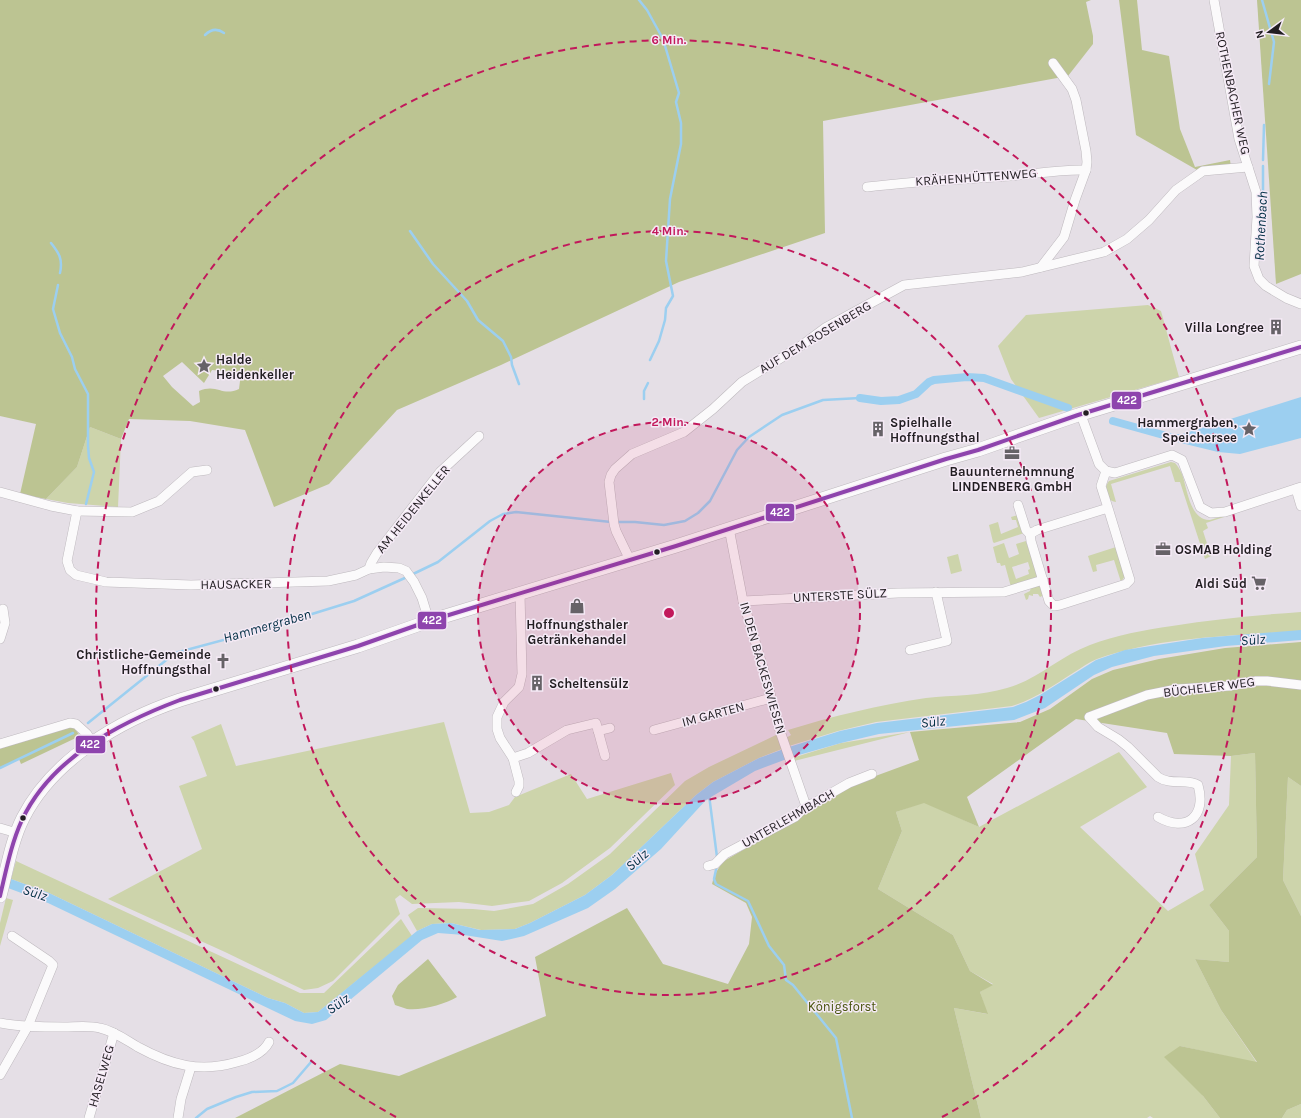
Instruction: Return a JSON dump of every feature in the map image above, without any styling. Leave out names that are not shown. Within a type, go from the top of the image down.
[{"type":"main road","points":[[0,896],[17,833],[35,798],[46,783],[68,762],[93,744],[121,725],[154,709],[358,646],[429,621],[630,560],[978,450],[1081,415],[1301,347]]},
{"type":"street","name":"ROTHENBACHER WEG","points":[[1214,0],[1239,139],[1256,192],[1254,261],[1256,270],[1259,279],[1266,286],[1286,298],[1301,304]]},
{"type":"street","points":[[1041,267],[1064,237],[1086,170],[1086,151],[1076,100],[1072,89],[1053,63]]},
{"type":"street","name":"AUF DEM ROSENBERG","points":[[630,560],[616,531],[614,522],[609,482],[615,469],[638,451],[684,432],[713,409],[742,382],[802,345],[825,328],[904,286],[996,276],[1104,252],[1127,239],[1149,220],[1176,190],[1204,171],[1248,167]]},
{"type":"street","name":"KRÄHENHÜTTENWEG","points":[[867,187],[917,181],[1086,170]]},
{"type":"street","points":[[1081,415],[1097,459],[1106,471],[1116,473],[1172,455],[1182,460],[1200,508],[1211,513],[1225,512],[1299,488],[1301,506]]},
{"type":"street","name":"AM HEIDENKELLER","points":[[369,569],[377,553],[440,472],[480,436]]},
{"type":"street","points":[[0,492],[51,506],[77,511],[132,512],[159,501],[192,472],[207,470]]},
{"type":"street","points":[[1018,505],[1026,530],[1030,534],[1030,541],[1049,601],[1054,606],[1126,584],[1130,580],[1101,486],[1106,471]]},
{"type":"street","points":[[1030,534],[1037,530],[1108,508]]},
{"type":"street","name":"HAUSACKER","points":[[77,511],[67,561],[70,570],[76,575],[106,582],[182,585],[289,583],[328,581],[356,575],[369,569],[384,567],[399,568],[406,572],[414,582],[422,598],[429,621]]},
{"type":"street","name":"IN DEN BACKESWIESEN","points":[[729,528],[743,601],[780,733],[806,806]]},
{"type":"street","name":"UNTERSTE SÜLZ","points":[[743,601],[866,594],[1004,592],[1043,580]]},
{"type":"street","points":[[910,650],[947,641],[936,592]]},
{"type":"street","points":[[516,792],[519,786],[513,758],[500,738],[497,729],[497,717],[504,702],[519,687],[522,674],[520,594]]},
{"type":"street","points":[[0,639],[5,623],[3,609]]},
{"type":"street","name":"BÜCHELER WEG","points":[[1158,817],[1165,821],[1184,823],[1193,818],[1200,809],[1201,800],[1198,785],[1193,783],[1163,781],[1128,747],[1114,736],[1098,727],[1089,717],[1147,695],[1177,689],[1229,686],[1267,680],[1301,685]]},
{"type":"street","name":"IM GARTEN","points":[[654,730],[771,698]]},
{"type":"street","points":[[513,758],[528,753],[567,730],[596,722],[605,756]]},
{"type":"street","points":[[0,744],[70,723],[76,724],[87,734],[93,744]]},
{"type":"street","points":[[598,731],[610,728]]},
{"type":"street","name":"UNTERLEHMBACH","points":[[708,866],[715,864],[725,854],[795,817],[806,806],[850,783],[872,774]]},
{"type":"street","points":[[0,828],[17,833]]},
{"type":"street","points":[[0,1075],[28,1026],[53,965],[12,936]]},
{"type":"street","points":[[0,1023],[28,1026],[100,1028],[114,1033],[153,1055],[191,1067],[217,1066],[241,1061],[262,1051],[269,1042]]},
{"type":"street","name":"HASELWEG","points":[[89,1118],[114,1033]]},
{"type":"street","points":[[178,1118],[180,1099],[191,1067]]},
{"type":"green space","points":[[0,0],[1091,0],[1086,2],[1093,36],[1093,44],[1068,76],[823,121],[825,233],[679,282],[501,365],[397,410],[329,484],[274,507],[245,430],[190,421],[129,419],[121,439],[90,427],[77,467],[46,499],[20,494],[36,424],[0,416]],"holes":[[[182,362],[204,383],[212,370],[241,373],[239,389],[228,392],[210,388],[199,391],[200,402],[193,406],[172,387],[163,376]]]},
{"type":"green space","points":[[1119,0],[1137,0],[1142,50],[1169,56],[1180,129],[1195,167],[1230,160],[1231,167],[1197,170],[1136,135]]},
{"type":"green space","points":[[1257,0],[1301,0],[1301,274],[1276,284]]},
{"type":"green space","points":[[1148,305],[1161,311],[1179,377],[1039,418],[1011,379],[998,346],[1026,315]]},
{"type":"green space","points":[[90,427],[121,439],[118,507],[68,503],[46,499],[77,467]]},
{"type":"green space","points":[[1171,462],[1175,463],[1180,470],[1190,503],[1198,515],[1203,519],[1210,520],[1266,503],[1206,523],[1208,528],[1203,531],[1211,556],[1205,559],[1180,482],[1175,482],[1170,466],[1111,484],[1116,502],[1110,499],[1106,494],[1106,487],[1109,481]]},
{"type":"green space","points":[[1018,515],[1024,533],[994,543],[989,525],[998,522],[1001,534],[1018,527],[1016,520],[1012,520],[1011,517]]},
{"type":"green space","points":[[1026,541],[1037,577],[1011,587],[1005,565],[1001,566],[1000,563],[997,563],[993,547],[1004,543],[1009,558],[1019,554],[1016,544]],"holes":[[[1028,562],[1030,569],[1028,570],[1029,574],[1016,579],[1012,567]]]},
{"type":"green space","points":[[1116,547],[1125,576],[1121,582],[1114,560],[1096,565],[1097,571],[1093,572],[1088,556]]},
{"type":"green space","points":[[958,554],[962,571],[951,574],[947,557]]},
{"type":"green space","points":[[1038,585],[1044,595],[1040,597],[1038,594],[1033,594],[1033,596],[1029,595],[1028,599],[1026,600],[1024,594],[1030,591],[1031,586]]},
{"type":"green space","points":[[1301,612],[1301,631],[1198,638],[1172,641],[1121,651],[1088,663],[1036,696],[1012,706],[876,722],[838,731],[789,746],[786,738],[791,735],[788,730],[856,711],[926,698],[977,694],[1007,688],[1039,674],[1079,650],[1100,641],[1120,636],[1151,629],[1204,621]]},
{"type":"green space","name":"Königsforst","points":[[1301,642],[1301,786],[1288,777],[1283,880],[1301,916],[1301,1104],[1287,1110],[1282,1118],[1220,1118],[1203,1096],[1164,1057],[1180,1046],[1257,1062],[1221,1010],[1195,959],[1229,962],[1229,931],[1209,905],[1257,857],[1255,753],[1231,756],[1174,754],[1167,733],[1076,719],[967,797],[979,827],[924,803],[896,812],[902,831],[878,889],[953,935],[970,971],[993,985],[980,992],[988,1014],[954,1008],[981,1118],[235,1118],[340,1064],[399,1076],[546,1016],[535,957],[627,908],[663,964],[728,984],[749,944],[752,917],[746,903],[712,884],[720,866],[724,861],[800,817],[818,804],[851,785],[919,760],[910,732],[1020,722],[1050,709],[1092,679],[1113,670],[1159,659],[1225,648]]},
{"type":"green space","points":[[444,722],[470,813],[489,812],[509,805],[515,797],[571,774],[587,799],[671,773],[675,785],[610,848],[562,883],[529,901],[492,906],[459,902],[412,904],[400,895],[395,899],[400,914],[333,981],[318,988],[304,990],[108,899],[202,849],[179,786],[207,776],[194,741],[191,737],[221,724],[236,766]]},
{"type":"green space","points":[[73,726],[80,736],[21,764],[19,759],[0,768],[0,746]]},
{"type":"green space","points":[[910,732],[794,761],[792,758],[841,743]]},
{"type":"green space","points":[[778,734],[782,749],[759,758],[713,782],[696,795],[612,875],[585,895],[530,923],[515,929],[481,930],[451,923],[432,924],[417,931],[408,915],[418,908],[494,911],[533,904],[568,884],[610,854],[685,781],[709,767]]},
{"type":"green space","points":[[1119,752],[1147,787],[1080,827],[1168,911],[1204,890],[1195,854],[1229,805],[1231,756],[1255,753],[1257,857],[1209,905],[1229,931],[1229,962],[1195,959],[1221,1010],[1257,1063],[1180,1046],[1203,1096],[1220,1118],[1153,1118],[1150,1116],[1147,1118],[981,1118],[954,1008],[987,1014],[980,992],[993,984],[970,971],[953,935],[878,889],[902,831],[896,812],[924,802],[979,827]]},
{"type":"green space","points":[[1288,777],[1301,786],[1301,916],[1283,880]]},
{"type":"green space","points":[[16,861],[300,993],[324,993],[401,919],[412,936],[318,1012],[304,1013],[285,1003],[268,998],[49,893],[11,879]]},
{"type":"green space","points":[[6,898],[13,900],[0,946],[0,923]]},
{"type":"green space","points":[[428,959],[457,997],[440,1004],[419,1009],[407,1009],[395,1005],[392,996],[398,985]]},
{"type":"green space","points":[[1301,1104],[1301,1118],[1282,1118],[1287,1110]]},
{"type":"water","name":"Hammergraben, Speichersee","points":[[1301,397],[1301,438],[1240,454],[1218,452],[1173,441],[1176,436]]},
{"type":"water","name":"Sülz","points":[[1301,630],[1301,640],[1226,646],[1154,656],[1112,667],[1094,675],[1045,708],[1014,720],[879,734],[792,757],[755,771],[706,800],[661,849],[615,889],[588,908],[524,936],[502,941],[464,935],[438,933],[422,940],[326,1020],[312,1024],[295,1021],[48,903],[8,888],[11,879],[49,893],[268,998],[285,1003],[304,1013],[318,1012],[417,931],[432,924],[451,923],[480,930],[515,929],[585,895],[612,875],[696,795],[713,782],[759,758],[840,731],[877,723],[1013,707],[1040,695],[1096,660],[1125,650],[1202,638]]},
{"type":"waterway","points":[[639,0],[647,10],[663,39],[679,93],[676,102],[681,123],[681,144],[670,199],[666,261],[673,296],[666,308],[665,320],[659,341],[650,360]]},
{"type":"waterway","name":"Rothenbach","points":[[1262,0],[1274,42],[1269,84]]},
{"type":"waterway","points":[[205,35],[214,30],[219,30],[224,33]]},
{"type":"waterway","name":"Rothenbach","points":[[1263,160],[1264,125]]},
{"type":"waterway","name":"Rothenbach","points":[[1260,235],[1263,218],[1263,166]]},
{"type":"waterway","points":[[410,231],[433,264],[467,301],[478,320],[503,341],[511,357],[512,365],[519,384]]},
{"type":"waterway","points":[[51,243],[60,256],[60,273]]},
{"type":"waterway","points":[[58,285],[53,309],[60,333],[72,357],[75,369],[88,394],[88,446],[89,458],[94,472],[86,504]]},
{"type":"waterway","name":"Hammergraben","points":[[860,398],[881,401],[899,400],[916,394],[929,382],[934,380],[967,377],[984,378],[1068,408]]},
{"type":"waterway","points":[[644,399],[644,391],[648,383]]},
{"type":"waterway","name":"Hammergraben","points":[[616,522],[664,525],[685,521],[698,513],[710,501],[737,450],[749,437],[782,415],[823,400],[860,398]]},
{"type":"waterway","name":"Hammergraben","points":[[1113,421],[1174,438],[1184,438]]},
{"type":"waterway","points":[[411,575],[438,562],[490,521],[503,514],[516,512],[611,522]]},
{"type":"waterway","name":"Hammergraben","points":[[88,723],[175,653],[257,631],[354,601],[407,577]]},
{"type":"waterway","name":"Hammergraben","points":[[0,768],[73,733]]},
{"type":"waterway","points":[[709,795],[717,857]]},
{"type":"waterway","points":[[717,865],[714,879],[716,884],[748,901],[769,946],[784,965],[786,980],[793,985],[836,1038],[852,1118]]},
{"type":"waterway","points":[[196,1118],[207,1109],[236,1097],[252,1092],[277,1091],[293,1083],[311,1062]]},
{"type":"transit line","name":"422","points":[[0,896],[18,829],[35,798],[50,778],[89,745],[157,709],[180,700],[358,646],[429,621],[676,546],[978,450],[1078,415],[1301,347]]},
{"type":"place","name":"Villa Longree","points":[[1276,327]]},
{"type":"place","name":"Halde Heidenkeller","points":[[204,366]]},
{"type":"place","name":"Spielhalle Hoffnungsthal","points":[[878,429]]},
{"type":"place","name":"Hammergraben, Speichersee","points":[[1249,429]]},
{"type":"place","name":"Bauunternehmnung LINDENBERG GmbH","points":[[1012,453]]},
{"type":"place","name":"OSMAB Holding","points":[[1163,549]]},
{"type":"place","name":"Aldi Süd","points":[[1259,583]]},
{"type":"place","name":"Hoffnungsthaler Getränkehandel","points":[[577,606]]},
{"type":"place","name":"Christliche-Gemeinde Hoffnungsthal","points":[[223,661]]},
{"type":"place","name":"Scheltensülz","points":[[537,683]]}]
